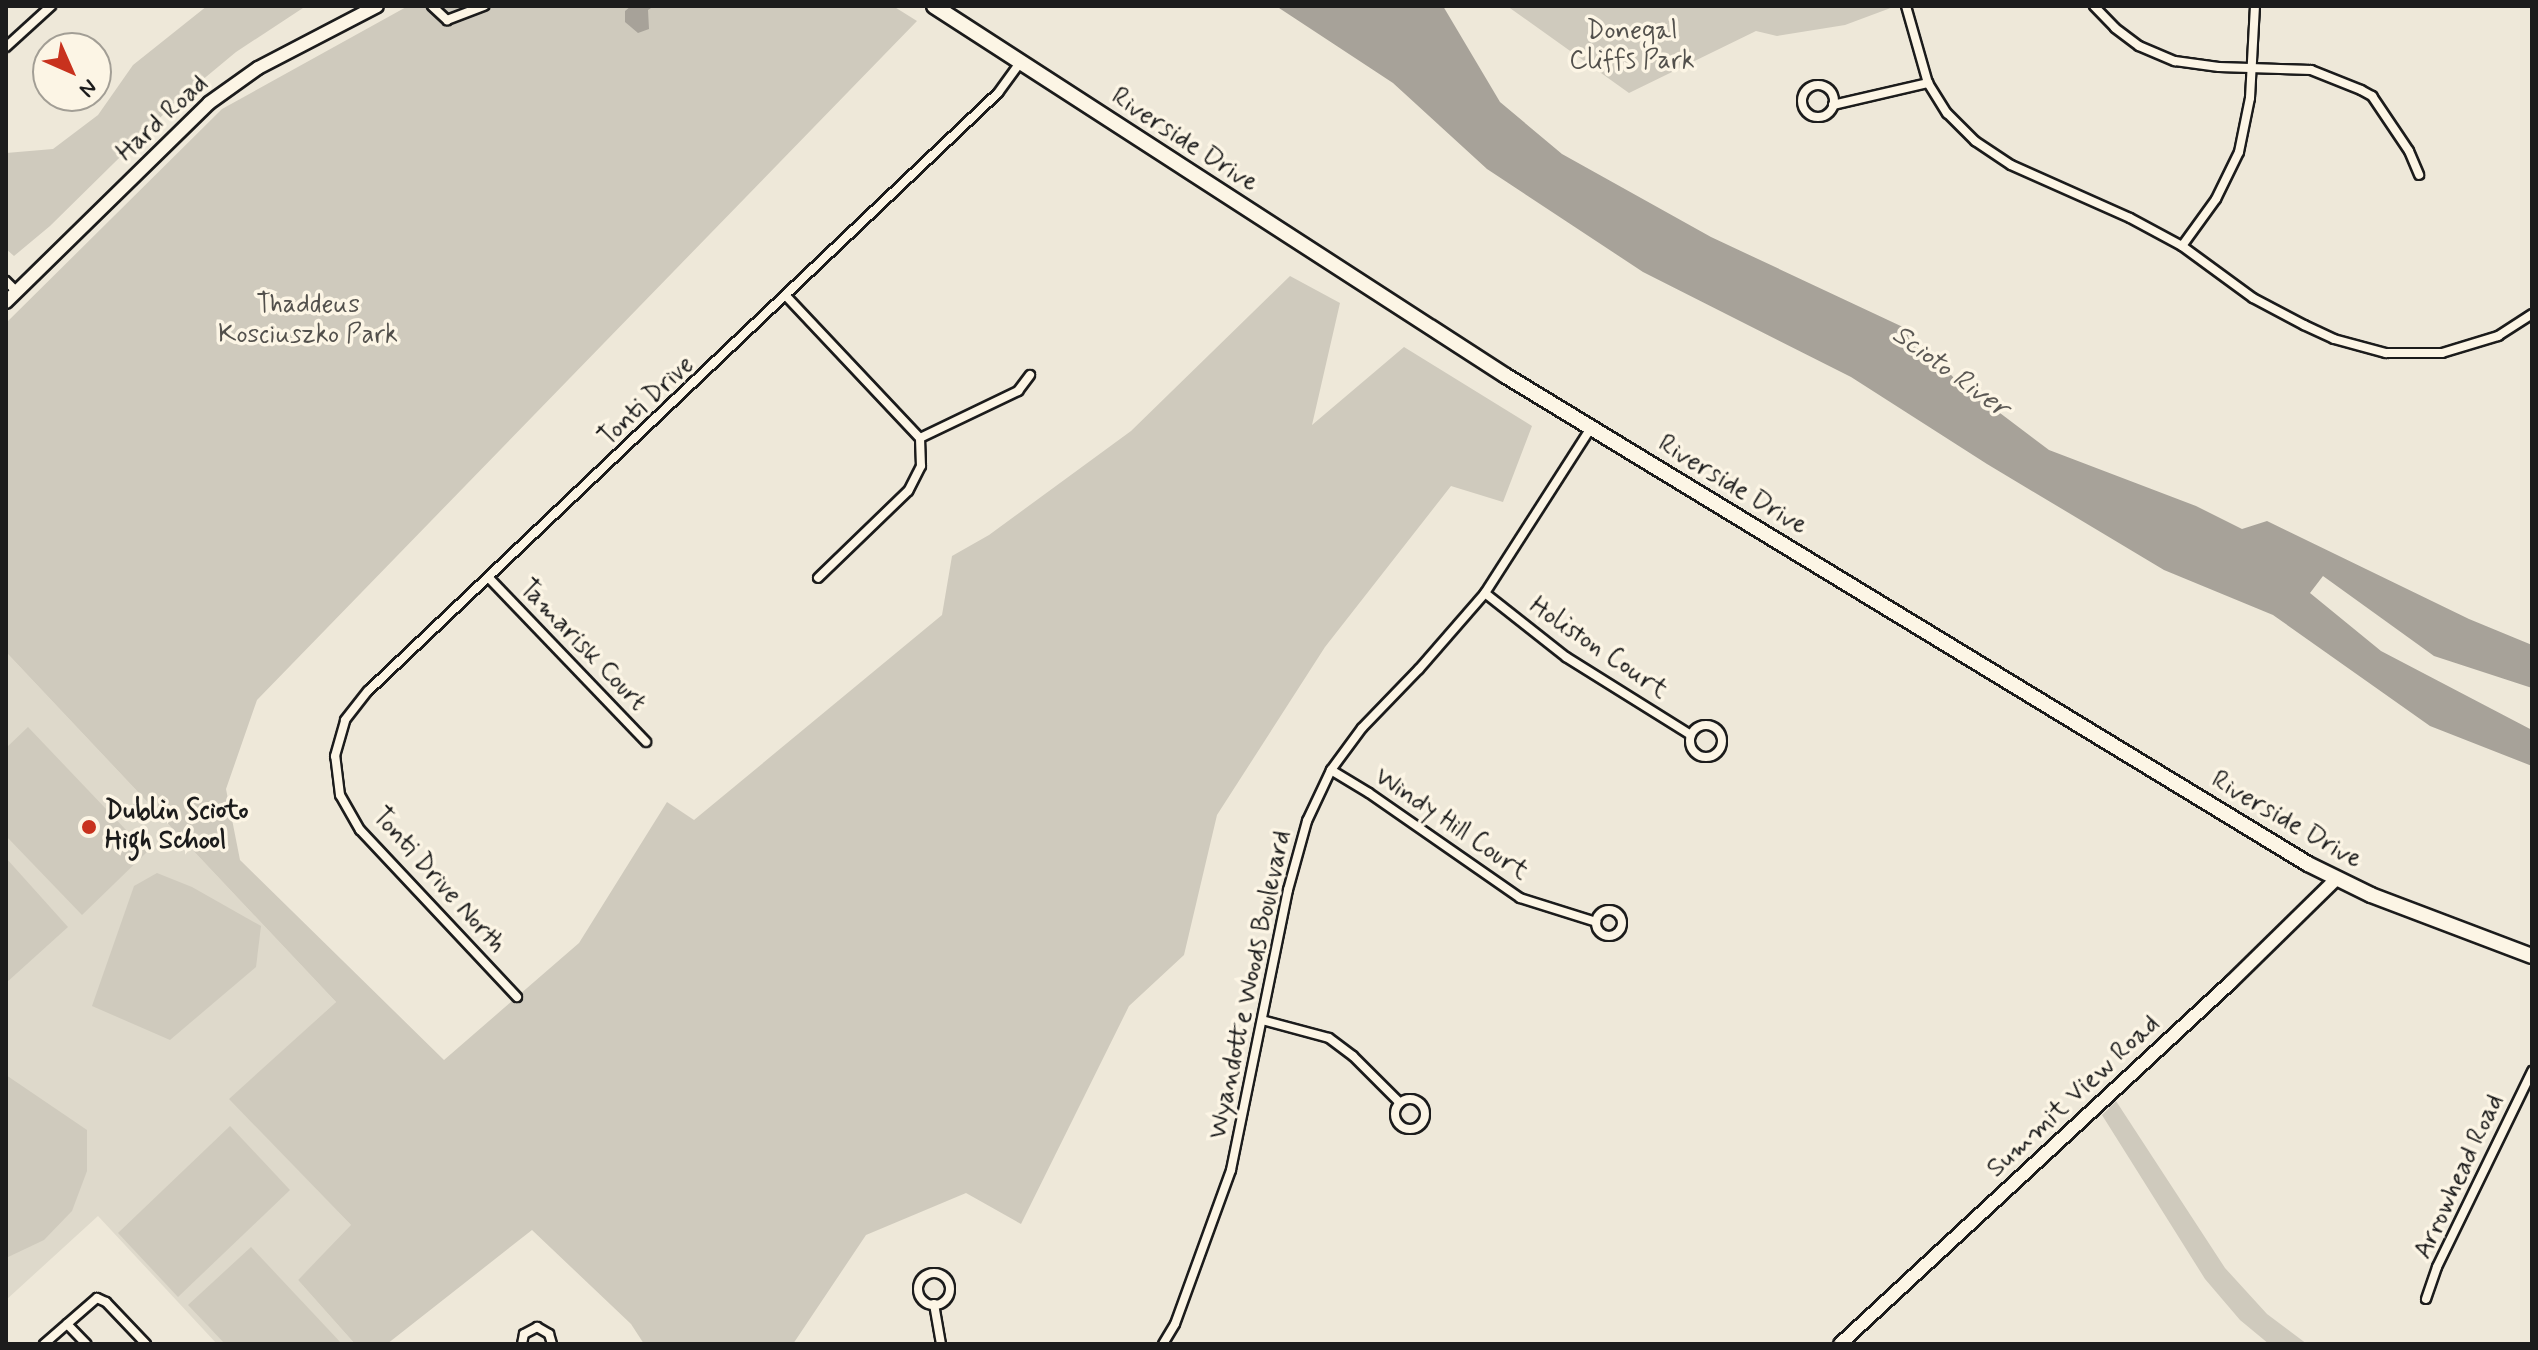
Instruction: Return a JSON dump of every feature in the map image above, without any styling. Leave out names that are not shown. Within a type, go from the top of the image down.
[{"type":"main road","name":"Riverside Drive","points":[[934,6],[1394,306],[2336,879],[2532,956]]},
{"type":"street","points":[[6,47],[51,6]]},
{"type":"street","name":"Hard Road","points":[[6,302],[209,103],[258,68],[377,6]]},
{"type":"street","points":[[432,6],[447,20],[484,6]]},
{"type":"street","points":[[1906,6],[1928,83],[1947,113],[1993,154],[2182,246],[2270,308],[2334,339],[2386,353],[2458,351],[2498,336],[2532,314]]},
{"type":"street","points":[[2094,6],[2115,28],[2142,48],[2175,61],[2311,70],[2372,96],[2409,151],[2419,175]]},
{"type":"street","points":[[2182,246],[2216,199],[2239,152],[2250,98],[2255,6]]},
{"type":"street","name":"Tonti Drive","points":[[339,786],[335,756],[345,720],[368,691],[787,297],[998,93],[1020,63]]},
{"type":"street","points":[[1833,105],[1928,83]]},
{"type":"street","points":[[6,281],[17,292]]},
{"type":"street","points":[[787,297],[920,438],[921,466],[908,491],[818,578]]},
{"type":"street","points":[[920,438],[1018,391],[1030,375]]},
{"type":"street","name":"Wyandotte Woods Boulevard","points":[[1163,1344],[1175,1324],[1231,1170],[1307,821],[1331,770],[1362,728],[1485,593],[1591,428]]},
{"type":"street","name":"Tamarisk Court","points":[[489,578],[646,742]]},
{"type":"street","name":"Holiston Court","points":[[1485,593],[1566,657],[1691,735]]},
{"type":"street","name":"Windy Hill Court","points":[[1331,770],[1520,898],[1596,922]]},
{"type":"street","name":"Tonti Drive North","points":[[339,786],[340,795],[360,830],[517,997]]},
{"type":"street","name":"Summit View Road","points":[[1840,1344],[2231,982],[2336,879]]},
{"type":"street","points":[[1262,1020],[1329,1038],[1353,1056],[1400,1103]]},
{"type":"street","name":"Arrowhead Road","points":[[2426,1299],[2431,1293],[2437,1267],[2532,1071]]},
{"type":"street","points":[[44,1344],[97,1298],[106,1302],[146,1344]]},
{"type":"street","points":[[934,1304],[941,1344]]},
{"type":"street","points":[[67,1324],[86,1344]]},
{"type":"street","points":[[522,1344],[524,1334],[537,1327],[549,1334],[552,1344]]},
{"type":"shaded area","points":[[631,6],[654,6],[648,10],[649,29],[638,33],[625,22],[625,11]]},
{"type":"shaded area","points":[[1276,6],[1443,6],[1500,102],[1562,154],[1711,237],[1905,328],[1955,379],[2049,450],[2196,506],[2242,529],[2267,521],[2469,619],[2532,645],[2532,688],[2434,656],[2323,576],[2310,593],[2381,651],[2532,730],[2532,766],[2430,726],[2273,615],[2164,570],[1987,464],[1851,377],[1643,272],[1487,169],[1393,83]]},
{"type":"shaded area","name":"Dublin Scioto High School","points":[[6,652],[336,1002],[230,1099],[352,1226],[298,1280],[355,1344],[217,1344],[98,1216],[6,1300]]},
{"type":"green space","points":[[207,6],[306,6],[236,52],[177,101],[50,226],[14,256],[6,249],[6,153],[53,149],[100,112],[112,112],[112,95],[133,65]]},
{"type":"green space","name":"Thaddeus Kosciuszko Park","points":[[408,6],[893,6],[917,21],[257,700],[226,789],[240,860],[444,1060],[579,943],[667,802],[694,820],[942,615],[952,556],[989,535],[1131,431],[1290,276],[1340,303],[1312,425],[1404,347],[1532,426],[1503,502],[1451,486],[1325,647],[1217,815],[1184,955],[1129,1006],[1021,1224],[966,1193],[866,1235],[793,1344],[644,1344],[631,1324],[532,1230],[387,1344],[355,1344],[298,1280],[351,1225],[229,1099],[336,1002],[6,652],[6,323],[222,109]]},
{"type":"green space","name":"Donegal Cliffs Park","points":[[1507,6],[1896,6],[1845,25],[1777,36],[1756,31],[1629,93]]},
{"type":"green space","points":[[28,727],[147,852],[82,915],[6,836],[6,748]]},
{"type":"green space","points":[[6,858],[68,927],[6,983]]},
{"type":"green space","points":[[157,873],[192,887],[261,926],[256,967],[170,1040],[92,1006],[134,886]]},
{"type":"green space","points":[[6,1075],[87,1130],[87,1171],[72,1211],[44,1240],[6,1258]]},
{"type":"green space","points":[[2116,1101],[2225,1268],[2267,1314],[2307,1344],[2269,1344],[2240,1320],[2205,1279],[2102,1115]]},
{"type":"green space","points":[[230,1126],[290,1190],[178,1297],[118,1233]]},
{"type":"green space","points":[[251,1247],[342,1344],[225,1344],[188,1305]]},
{"type":"place","name":"Dublin Scioto High School","points":[[89,827]]},
{"type":"water label","name":"Scioto River","points":[[1950,372]]}]
